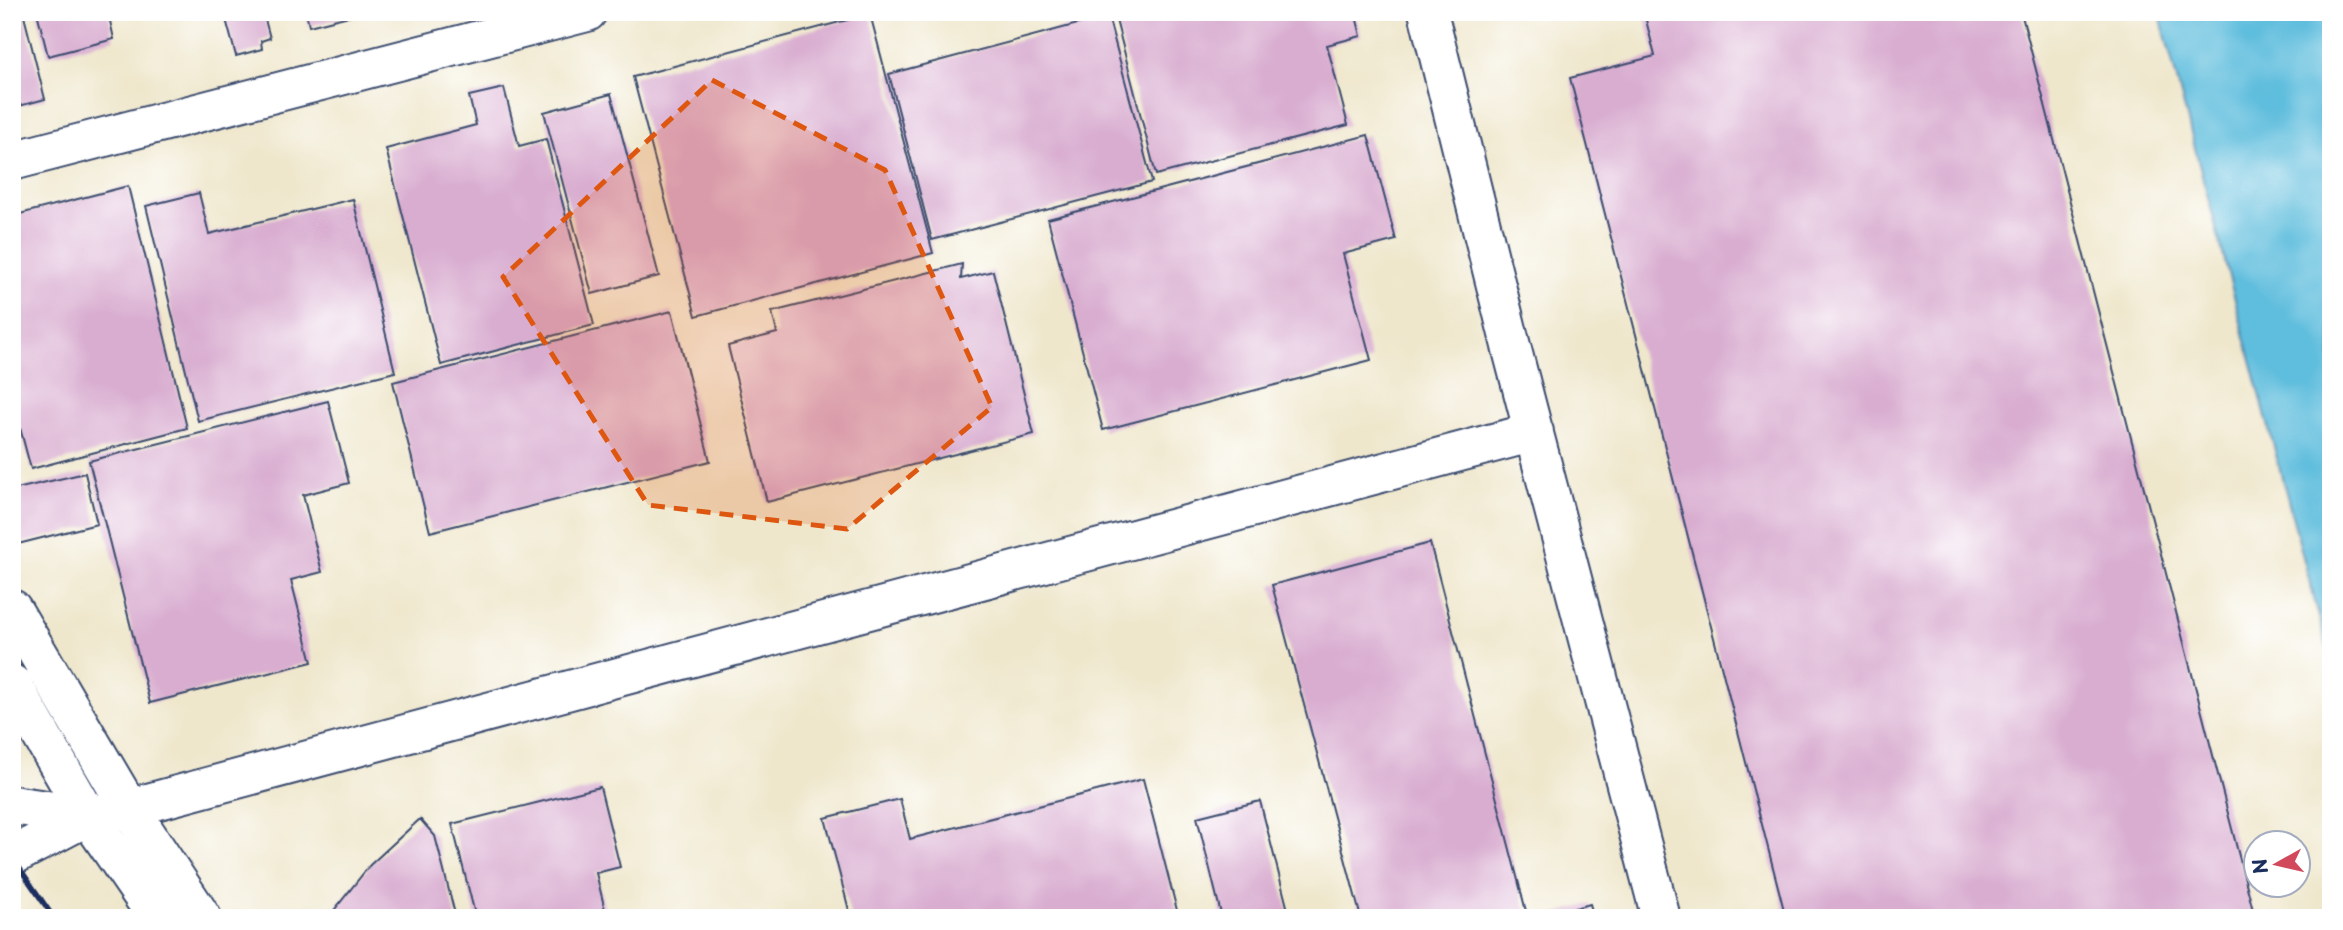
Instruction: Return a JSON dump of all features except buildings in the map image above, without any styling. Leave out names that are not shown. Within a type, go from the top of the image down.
[{"type":"street","points":[[12,161],[587,12]]},
{"type":"street","points":[[1428,12],[1661,918]]},
{"type":"street","points":[[12,856],[88,816],[129,808],[1534,432]]},
{"type":"street","points":[[12,609],[129,808],[202,918]]},
{"type":"street","points":[[12,684],[88,816],[158,918]]},
{"type":"street","points":[[12,804],[88,816]]},
{"type":"highlighted area","points":[[712,80],[885,170],[992,407],[847,529],[648,505],[503,277]]},
{"type":"water","points":[[2159,12],[2331,12],[2331,663]]},
{"type":"railway","points":[[12,857],[54,918]]},
{"type":"railway","points":[[12,900],[24,918]]}]
